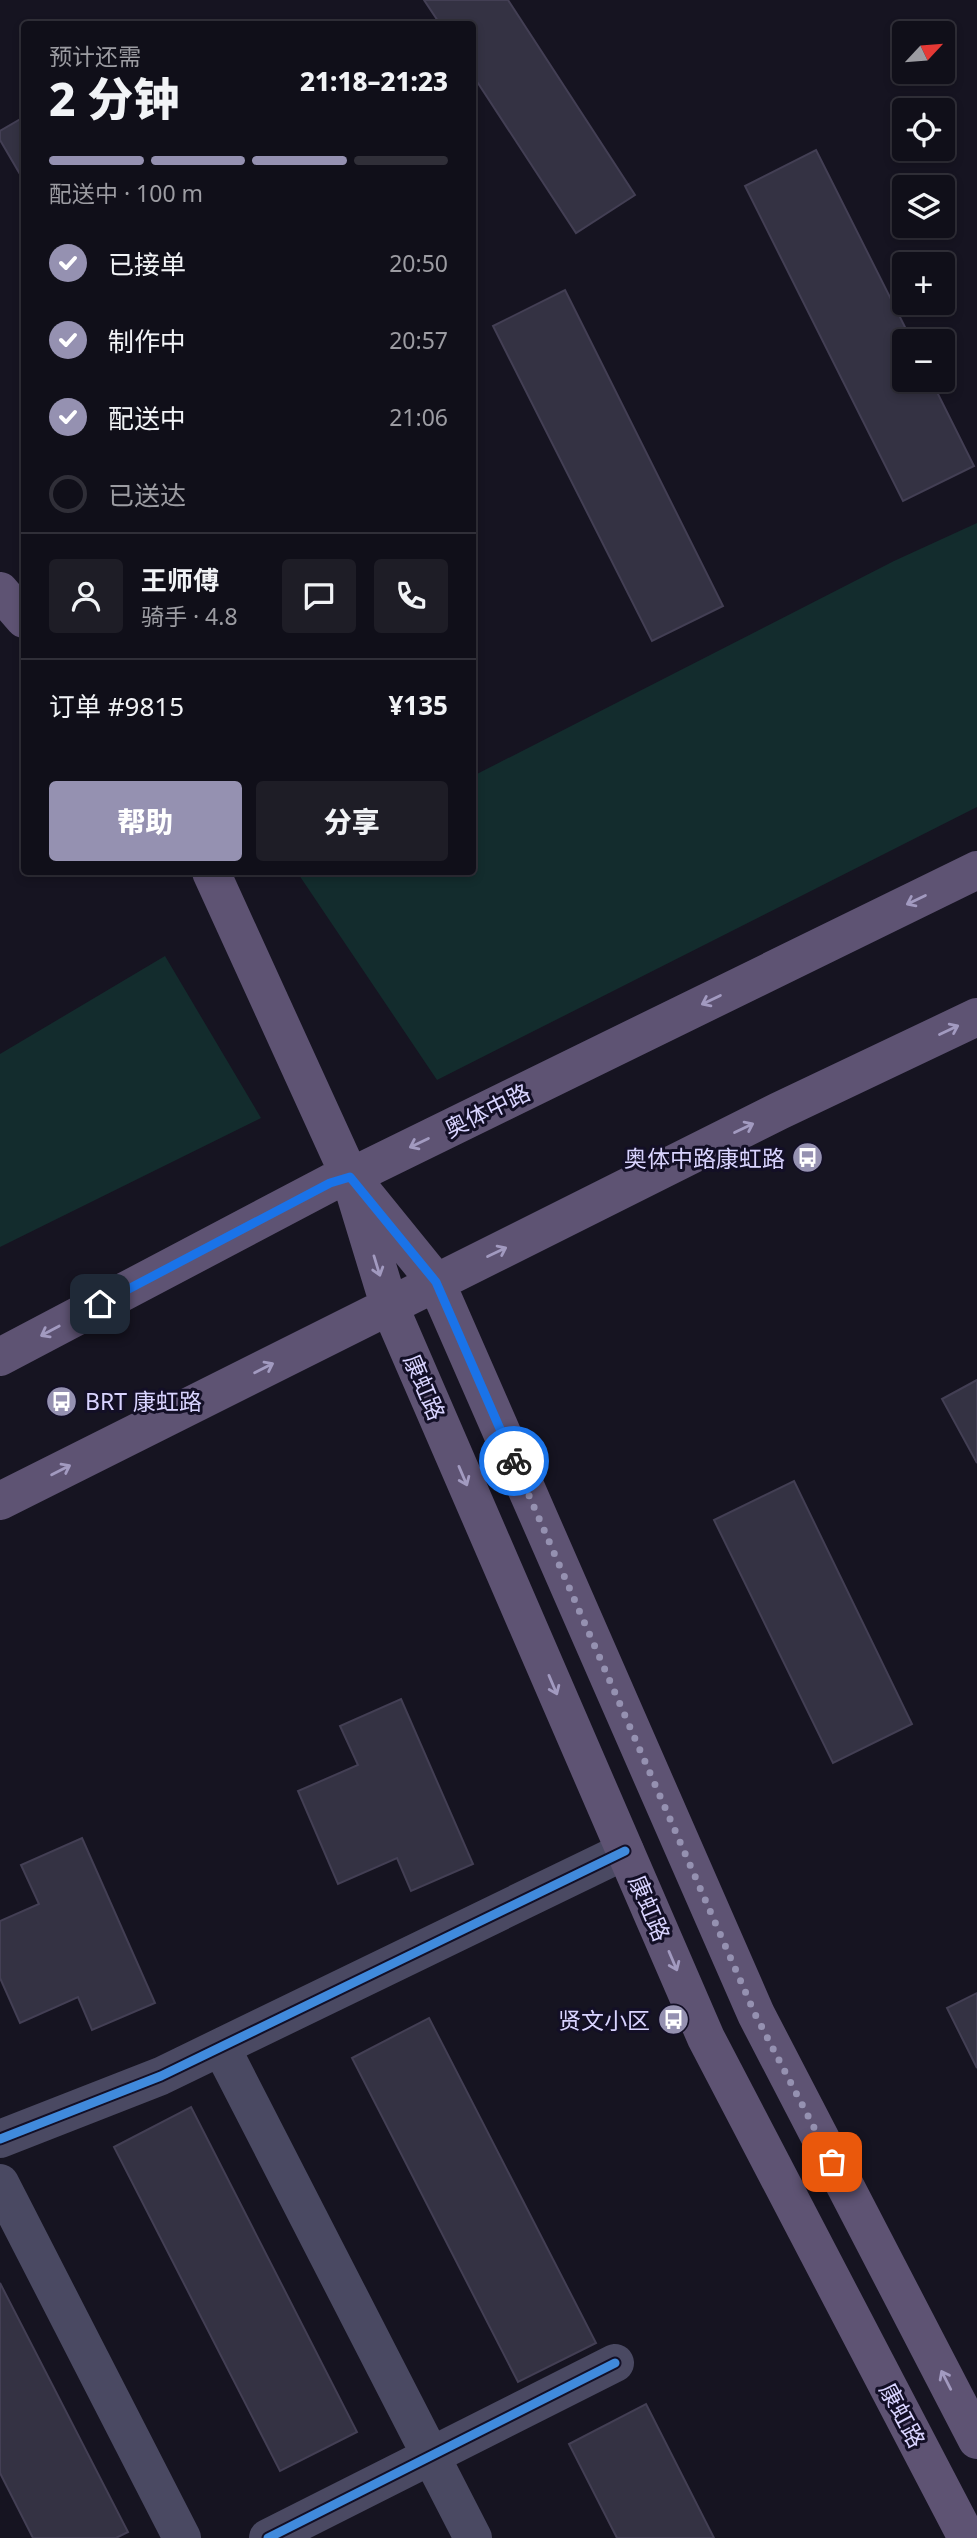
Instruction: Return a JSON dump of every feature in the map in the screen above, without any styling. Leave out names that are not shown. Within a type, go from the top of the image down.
[{"type":"main road","points":[[0,592],[21,615]]},
{"type":"main road","name":"奥体中路","points":[[0,1357],[330,1183],[350,1177],[977,870]]},
{"type":"main road","name":"康虹路","points":[[212,875],[350,1177],[389,1305],[706,2038],[967,2538]]},
{"type":"main road","points":[[0,1501],[779,1111],[977,1017]]},
{"type":"main road","name":"康虹路","points":[[350,1177],[436,1282],[755,2014],[977,2440]]},
{"type":"street","points":[[0,2139],[161,2076],[625,1851]]},
{"type":"street","points":[[222,2047],[473,2538]]},
{"type":"street","points":[[0,2183],[182,2538]]},
{"type":"street","points":[[268,2538],[615,2362]]},
{"type":"green space","points":[[977,523],[977,807],[437,1080],[299,875],[476,875],[476,774],[894,561]]},
{"type":"green space","points":[[165,956],[261,1118],[0,1247],[0,1054]]},
{"type":"building","points":[[424,0],[508,0],[635,195],[576,233],[476,80],[476,21],[438,21]]},
{"type":"building","points":[[21,119],[21,176],[0,140],[0,131]]},
{"type":"building","points":[[816,150],[892,301],[892,315],[899,315],[906,329],[892,329],[892,392],[937,392],[974,466],[903,501],[745,186]]},
{"type":"building","points":[[565,290],[723,606],[652,641],[493,326]]},
{"type":"building","points":[[977,1380],[977,1463],[942,1399]]},
{"type":"building","points":[[794,1481],[912,1724],[833,1763],[714,1520]]},
{"type":"building","points":[[401,1699],[473,1864],[411,1891],[397,1858],[338,1884],[298,1791],[358,1765],[340,1726]]},
{"type":"building","points":[[82,1838],[155,2003],[92,2030],[78,1997],[20,2023],[0,1978],[0,1921],[39,1904],[21,1865]]},
{"type":"building","points":[[977,1993],[977,2068],[947,2008]]},
{"type":"building","points":[[429,2018],[596,2343],[518,2382],[352,2058]]},
{"type":"building","points":[[191,2107],[357,2432],[280,2471],[114,2147]]},
{"type":"building","points":[[0,2283],[128,2532],[116,2538],[33,2538],[0,2473]]},
{"type":"building","points":[[646,2404],[714,2538],[617,2538],[569,2444]]},
{"type":"cycle path","points":[[0,2139],[161,2076],[625,1851]]},
{"type":"cycle path","points":[[268,2538],[615,2363]]},
{"type":"way so far","points":[[514,1461],[755,2014],[832,2162]]},
{"type":"place","name":"奥体中路康虹路","points":[[808,1158]]},
{"type":"place","name":"BRT 康虹路","points":[[62,1401]]},
{"type":"place","name":"贤文小区","points":[[673,2020]]},
{"type":"route","points":[[100,1304],[330,1183],[350,1177],[436,1282],[514,1461]]}]
